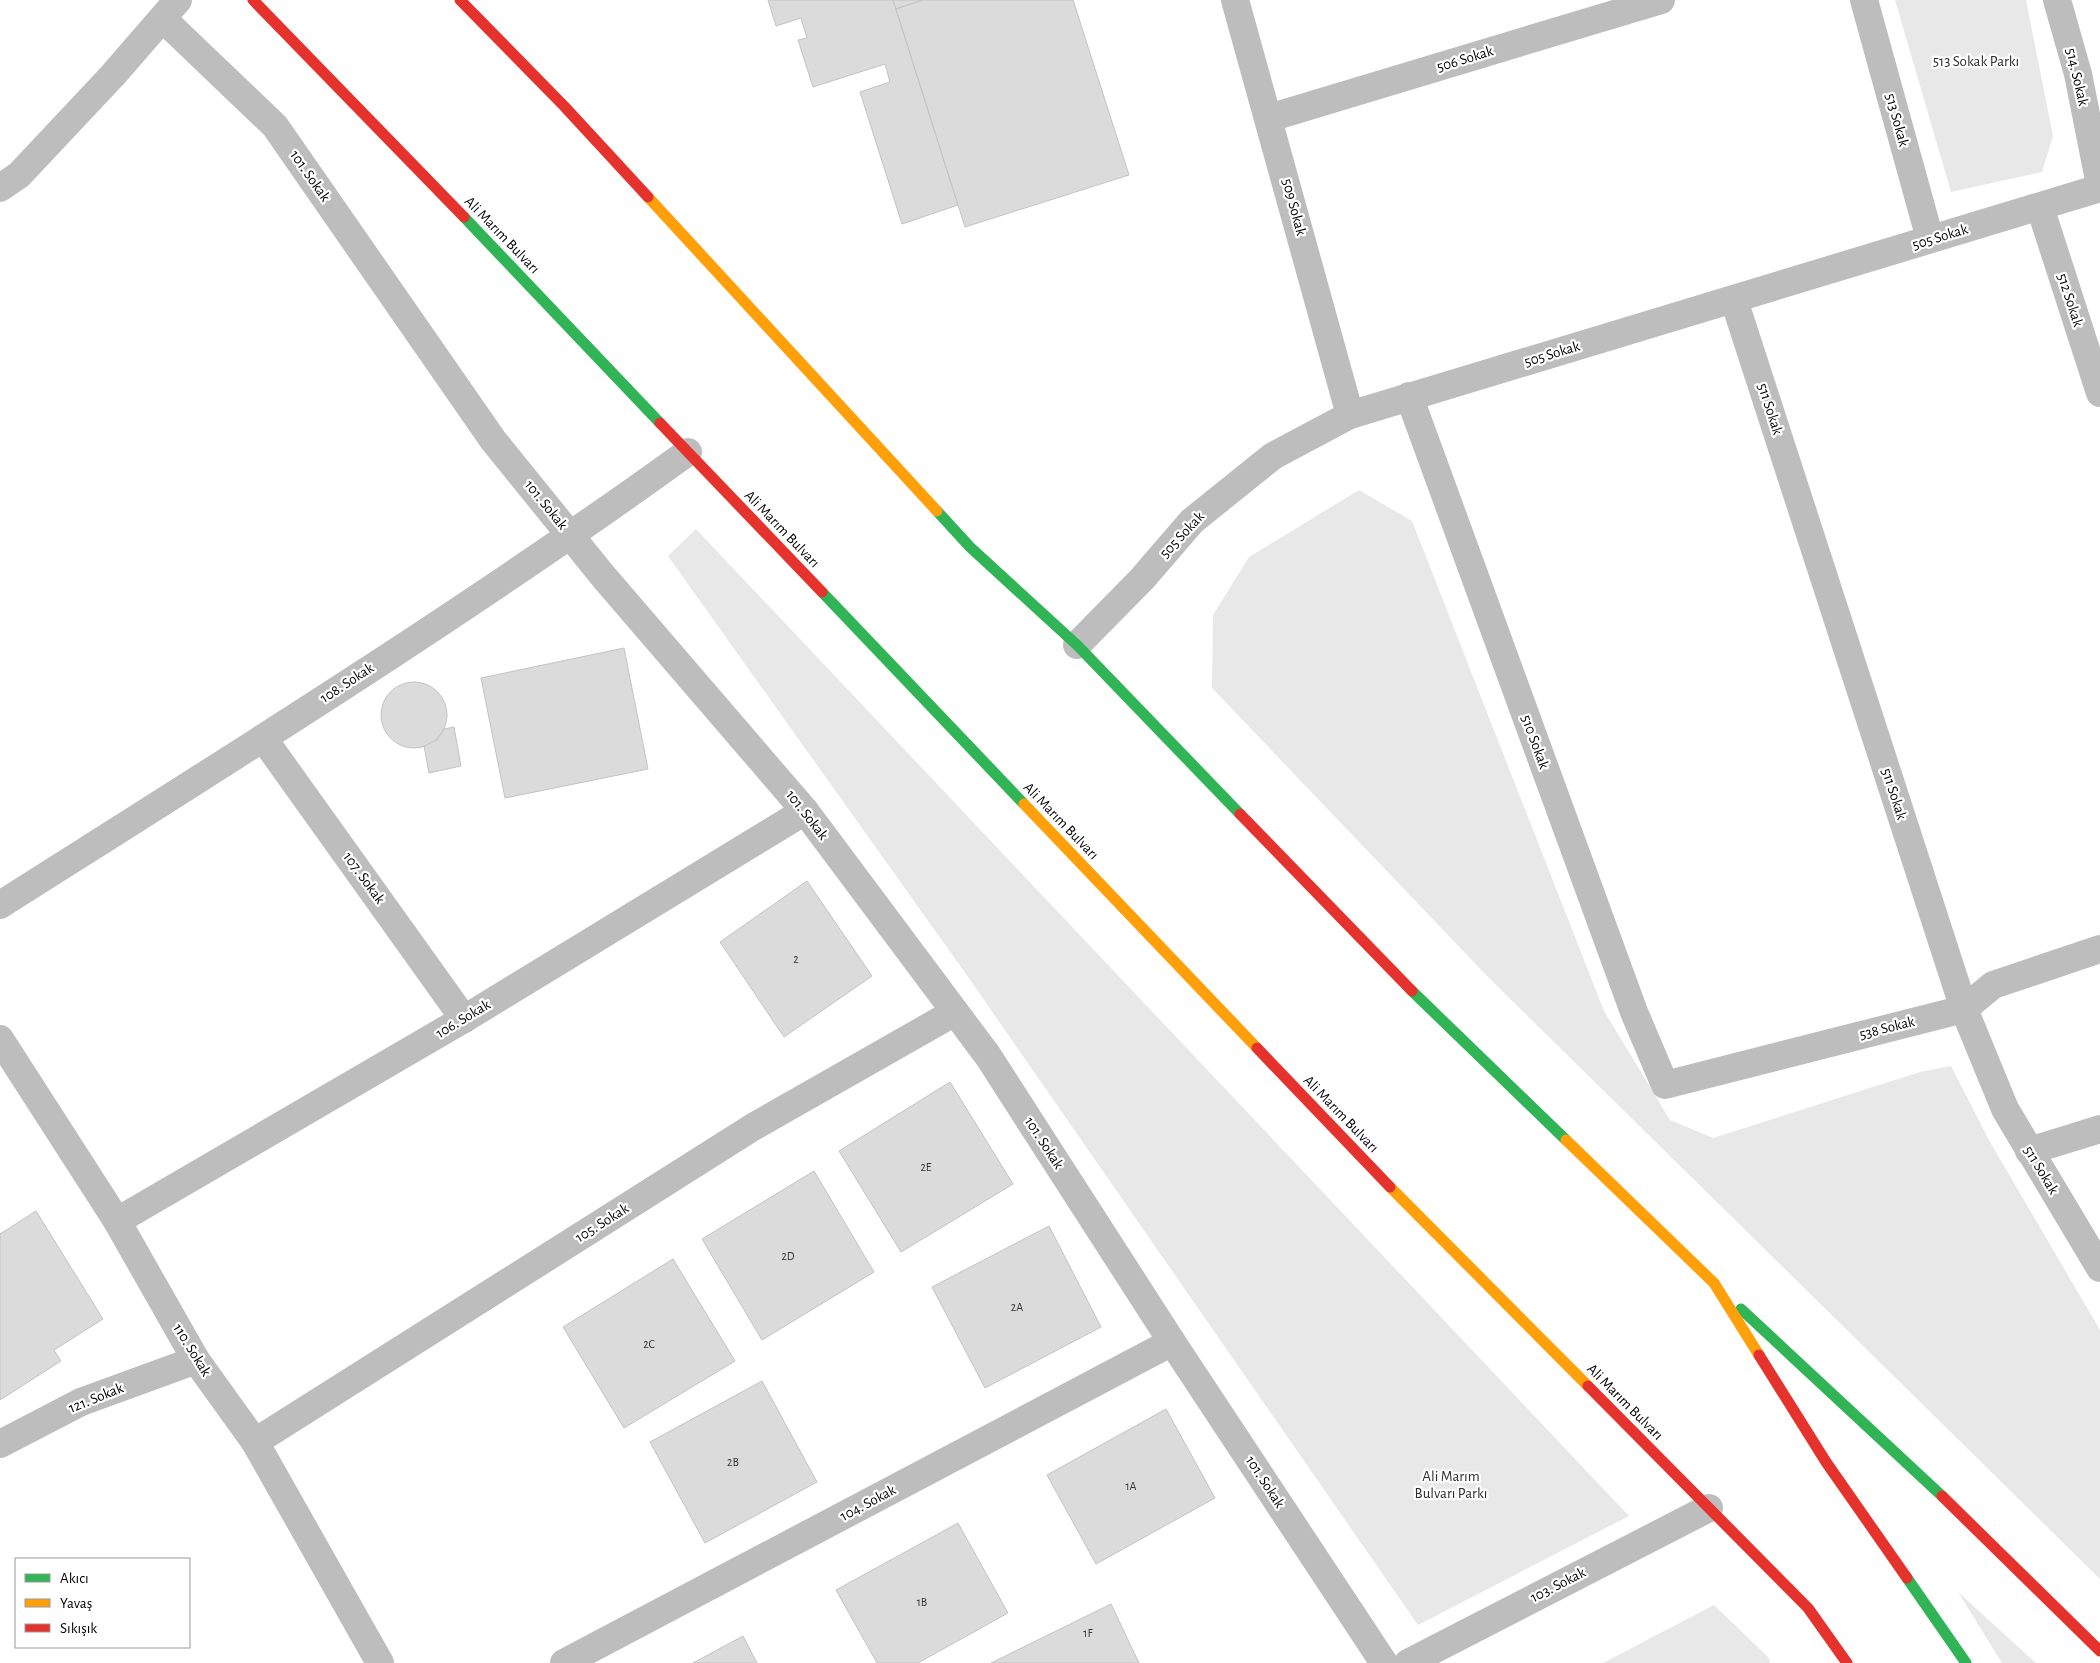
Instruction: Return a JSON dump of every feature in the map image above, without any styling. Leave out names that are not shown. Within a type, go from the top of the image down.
[{"type":"main road","name":"Ali Marım Bulvarı","points":[[253,0],[1365,1161],[1808,1608],[1847,1663]]},
{"type":"main road","points":[[460,0],[564,106],[970,546],[1077,645],[1378,958],[1714,1283],[1932,1486],[2100,1651]]},
{"type":"main road","points":[[1714,1283],[1826,1462],[1966,1663]]},
{"type":"street","name":"509 Sokak","points":[[1235,0],[1350,415]]},
{"type":"street","name":"506 Sokak","points":[[1269,118],[1660,0]]},
{"type":"street","name":"513 Sokak","points":[[1864,0],[1930,239]]},
{"type":"street","name":"514. Sokak","points":[[2057,0],[2078,74],[2100,186]]},
{"type":"street","points":[[0,188],[19,175],[170,9]]},
{"type":"street","name":"101. Sokak","points":[[170,9],[275,126],[493,440],[571,536],[805,811],[988,1056],[1172,1342],[1384,1663]]},
{"type":"street","name":"505 Sokak","points":[[1077,645],[1142,579],[1192,521],[1273,456],[1350,415],[2040,207],[2100,186]]},
{"type":"street","name":"512 Sokak","points":[[2040,207],[2100,393]]},
{"type":"street","name":"511 Sokak","points":[[1734,300],[1964,1009],[2005,1109],[2100,1268]]},
{"type":"street","name":"510 Sokak","points":[[1409,396],[1634,1012],[1665,1085]]},
{"type":"street","name":"108. Sokak","points":[[0,905],[263,738],[571,536],[688,452]]},
{"type":"street","name":"107. Sokak","points":[[263,738],[464,1019]]},
{"type":"street","name":"106. Sokak","points":[[117,1220],[464,1019],[805,811]]},
{"type":"street","name":"538 Sokak","points":[[1665,1085],[1964,1009],[1993,985],[2100,949]]},
{"type":"street","name":"105. Sokak","points":[[255,1442],[753,1127],[955,1012]]},
{"type":"street","name":"110. Sokak","points":[[0,1039],[117,1220],[196,1360],[255,1442],[380,1663]]},
{"type":"street","points":[[2029,1151],[2100,1129]]},
{"type":"street","name":"104. Sokak","points":[[564,1663],[1172,1342]]},
{"type":"street","name":"121. Sokak","points":[[0,1444],[81,1402],[196,1360]]},
{"type":"street","name":"103. Sokak","points":[[1408,1663],[1709,1508]]},
{"type":"green space","name":"513 Sokak Parkı","points":[[1895,0],[2026,0],[2053,136],[2042,172],[1951,192]]},
{"type":"green space","points":[[1359,490],[1412,521],[1604,1011],[1670,1120],[1713,1138],[1920,1072],[1951,1066],[1990,1142],[2100,1330],[2100,1579],[1488,977],[1212,688],[1213,615],[1249,557]]},
{"type":"green space","name":"Ali Marım Bulvarı Parkı","points":[[696,529],[1629,1516],[1418,1625],[966,974],[668,556]]},
{"type":"green space","points":[[1958,1592],[2036,1663],[2002,1663]]},
{"type":"green space","points":[[1714,1605],[1769,1658],[1770,1663],[1603,1663]]},
{"type":"building","points":[[768,0],[893,0],[958,205],[902,224],[860,92],[890,82],[885,64],[813,87],[798,40],[807,38],[801,18],[776,26]]},
{"type":"building","points":[[893,0],[923,0],[896,9]]},
{"type":"building","points":[[923,0],[1073,0],[1129,175],[965,227],[896,9]]},
{"type":"building","points":[[624,648],[648,769],[505,798],[481,678]]},
{"type":"building","points":[[420,682],[438,691],[445,702],[447,715],[445,728],[438,739],[427,746],[408,748],[390,739],[383,728],[381,709],[390,691],[401,684]]},
{"type":"building","points":[[454,727],[461,766],[429,773],[424,746],[437,740],[444,729]]},
{"type":"building","points":[[807,881],[872,976],[784,1037],[720,942]]},
{"type":"building","points":[[950,1082],[1013,1184],[901,1252],[839,1151]]},
{"type":"building","points":[[814,1171],[874,1272],[762,1340],[702,1239]]},
{"type":"building","points":[[36,1211],[103,1319],[54,1350],[61,1361],[0,1400],[0,1234]]},
{"type":"building","points":[[1049,1226],[1101,1327],[985,1388],[932,1287]]},
{"type":"building","points":[[673,1259],[735,1361],[624,1428],[563,1327]]},
{"type":"building","points":[[762,1381],[817,1482],[705,1543],[650,1442]]},
{"type":"building","points":[[1166,1409],[1215,1498],[1096,1564],[1047,1475]]},
{"type":"building","points":[[958,1523],[1008,1613],[918,1663],[877,1663],[836,1590]]},
{"type":"building","points":[[1111,1604],[1139,1663],[991,1663]]},
{"type":"building","points":[[743,1636],[757,1663],[693,1663]]},
{"type":"traffic: fast","points":[[464,217],[660,423]]},
{"type":"traffic: fast","points":[[937,511],[970,547],[1077,645],[1240,814]]},
{"type":"traffic: fast","points":[[822,592],[1024,804]]},
{"type":"traffic: fast","points":[[1412,991],[1566,1140]]},
{"type":"traffic: fast","points":[[1741,1309],[1942,1496]]},
{"type":"traffic: fast","points":[[1907,1578],[1966,1663]]},
{"type":"traffic: slow","points":[[648,197],[937,511]]},
{"type":"traffic: slow","points":[[1024,804],[1257,1048]]},
{"type":"traffic: slow","points":[[1566,1140],[1714,1283],[1759,1355]]},
{"type":"traffic: slow","points":[[1390,1187],[1588,1386]]},
{"type":"traffic: jam","points":[[253,0],[464,217]]},
{"type":"traffic: jam","points":[[460,0],[564,106],[648,197]]},
{"type":"traffic: jam","points":[[660,423],[822,592]]},
{"type":"traffic: jam","points":[[1240,814],[1412,991]]},
{"type":"traffic: jam","points":[[1257,1048],[1390,1187]]},
{"type":"traffic: jam","points":[[1759,1355],[1826,1462],[1907,1578]]},
{"type":"traffic: jam","points":[[1588,1386],[1808,1608],[1847,1663]]},
{"type":"traffic: jam","points":[[1942,1496],[2100,1651]]}]
